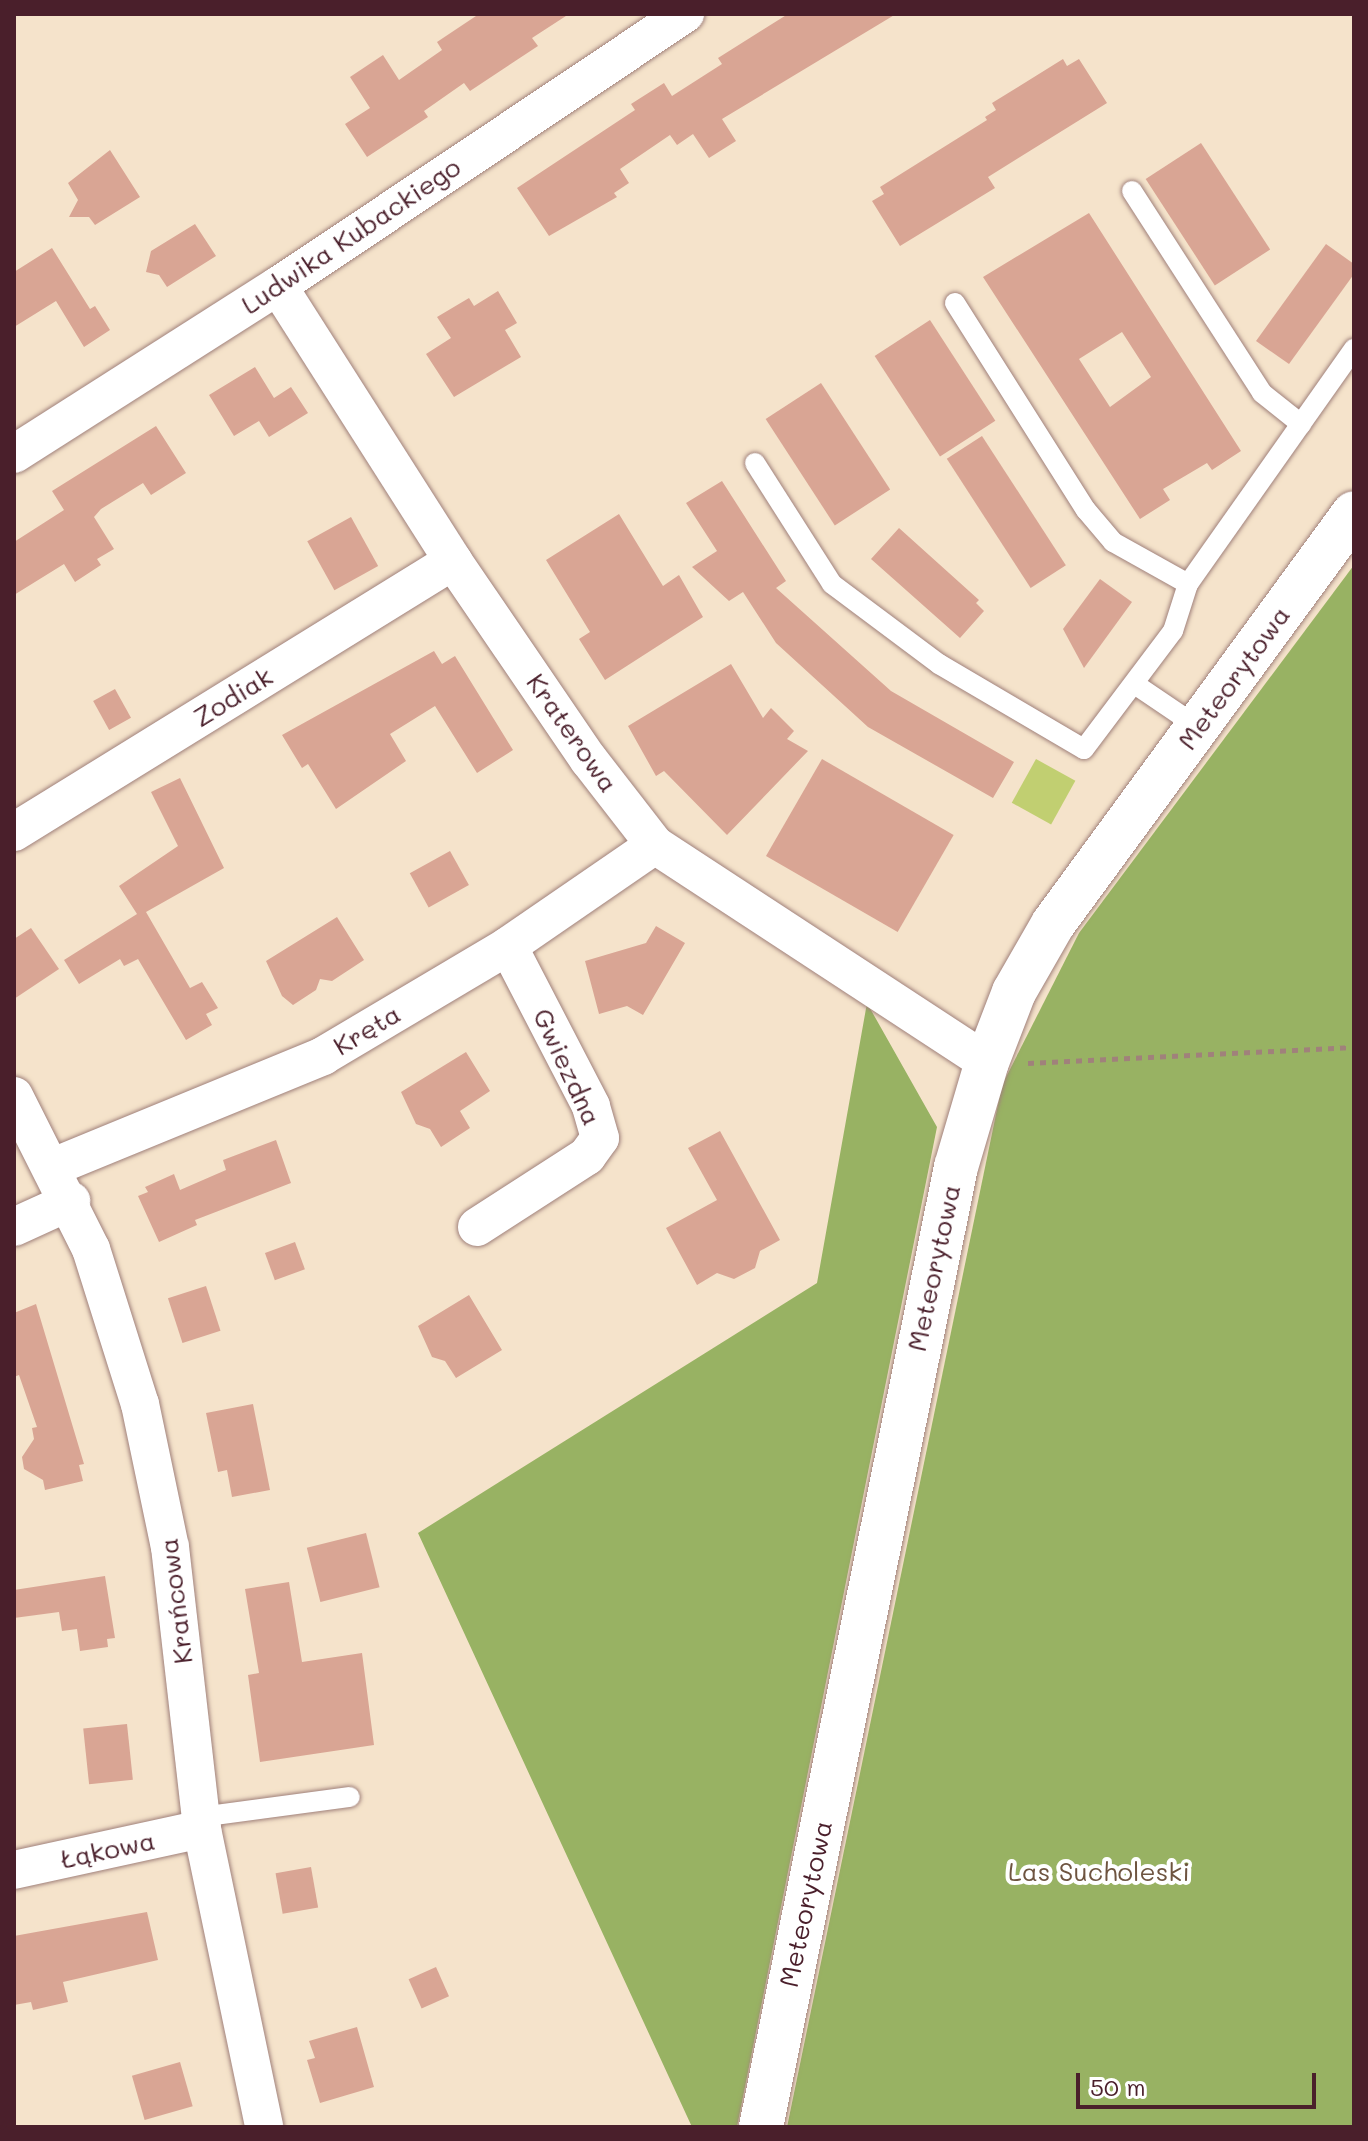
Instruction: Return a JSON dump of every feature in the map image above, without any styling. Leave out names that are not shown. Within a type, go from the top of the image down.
[{"type":"street","name":"Ludwika Kubackiego","points":[[14,454],[278,286],[685,14]]},
{"type":"street","name":"Kraterowa","points":[[278,286],[453,561],[589,760],[655,845],[987,1062]]},
{"type":"street","name":"Meteorytowa","points":[[761,2127],[956,1167],[987,1062],[1014,992],[1053,924],[1354,513]]},
{"type":"street","name":"Zodiak","points":[[14,832],[453,561]]},
{"type":"street","name":"Kręta","points":[[53,1167],[288,1074],[508,946],[655,845]]},
{"type":"street","name":"Gwiezdna","points":[[477,1227],[587,1156],[600,1138],[591,1106],[508,946]]},
{"type":"street","name":"Krańcowa","points":[[14,1096],[71,1201],[116,1321],[160,1486],[201,1823],[264,2127]]},
{"type":"street","points":[[14,1227],[71,1201]]},
{"type":"street","name":"Łąkowa","points":[[14,1870],[201,1823]]},
{"type":"lane","points":[[1132,191],[1262,393],[1301,424]]},
{"type":"lane","points":[[955,303],[1086,510],[1113,542],[1188,584]]},
{"type":"lane","points":[[755,463],[832,584],[939,664],[1084,749],[1136,685],[1173,631],[1188,584],[1354,349]]},
{"type":"lane","points":[[1136,685],[1198,727]]},
{"type":"lane","points":[[201,1823],[350,1797]]},
{"type":"path","points":[[987,1062],[1053,1064],[1354,1047]]},
{"type":"green space","name":"Las Sucholeski","points":[[1354,565],[1354,2127],[787,2127],[1002,1085],[1079,933]]},
{"type":"green space","points":[[1036,759],[1075,781],[1051,825],[1012,803]]},
{"type":"green space","points":[[867,1003],[937,1127],[737,2127],[692,2127],[418,1533],[817,1283]]},
{"type":"building","points":[[479,14],[569,14],[532,38],[538,46],[470,91],[464,83],[424,111],[428,117],[367,157],[345,124],[370,108],[350,77],[383,55],[399,80],[442,50],[437,42]]},
{"type":"building","points":[[788,14],[896,14],[722,119],[736,141],[709,158],[693,134],[677,145],[670,135],[620,169],[629,183],[614,193],[617,197],[549,236],[517,188],[635,110],[631,104],[664,83],[672,96],[722,64],[718,58]]},
{"type":"building","points":[[1063,59],[1067,66],[1079,59],[1107,103],[988,177],[995,188],[900,246],[872,201],[884,194],[880,187],[987,120],[985,117],[996,110],[992,103]]},
{"type":"building","points":[[1201,143],[1270,250],[1215,285],[1146,179]]},
{"type":"building","points":[[110,150],[140,197],[95,225],[89,217],[69,217],[78,200],[68,183]]},
{"type":"building","points":[[1089,213],[1241,451],[1212,470],[1207,463],[1163,489],[1170,500],[1140,519],[983,277]],"holes":[[[1122,332],[1151,377],[1110,407],[1079,359]]]},
{"type":"building","points":[[195,224],[216,256],[167,287],[159,275],[146,272],[151,251]]},
{"type":"building","points":[[1326,244],[1354,264],[1354,274],[1289,364],[1256,341]]},
{"type":"building","points":[[52,248],[90,309],[95,306],[110,330],[84,347],[56,301],[14,327],[14,272]]},
{"type":"building","points":[[498,291],[517,323],[505,330],[521,357],[454,397],[426,354],[451,338],[437,317],[469,298],[474,306]]},
{"type":"building","points":[[930,320],[995,421],[940,457],[875,356]]},
{"type":"building","points":[[255,367],[274,398],[291,387],[308,413],[269,437],[259,421],[234,436],[209,395]]},
{"type":"building","points":[[821,383],[890,490],[835,525],[766,419]]},
{"type":"building","points":[[156,426],[186,473],[151,495],[143,483],[101,509],[94,517],[114,549],[97,559],[101,565],[75,582],[64,564],[14,595],[14,542],[64,510],[52,491]]},
{"type":"building","points":[[982,436],[1066,565],[1031,588],[947,459]]},
{"type":"building","points":[[722,481],[786,581],[776,588],[891,691],[1014,762],[993,798],[868,727],[776,643],[743,592],[729,601],[692,567],[717,551],[686,503]]},
{"type":"building","points":[[619,514],[663,586],[679,575],[703,617],[605,680],[579,639],[590,632],[546,560]]},
{"type":"building","points":[[351,517],[378,566],[334,590],[307,541]]},
{"type":"building","points":[[899,528],[979,600],[976,603],[984,611],[960,638],[871,559]]},
{"type":"building","points":[[1100,579],[1132,602],[1084,668],[1063,629]]},
{"type":"building","points":[[434,651],[442,664],[455,656],[513,750],[477,773],[435,706],[390,734],[406,761],[336,809],[308,764],[302,768],[282,735]]},
{"type":"building","points":[[731,664],[763,718],[771,708],[794,731],[787,739],[808,751],[727,835],[664,771],[656,776],[628,726]]},
{"type":"building","points":[[115,689],[131,718],[109,730],[93,701]]},
{"type":"building","points":[[822,759],[954,835],[898,932],[766,856]]},
{"type":"building","points":[[180,778],[224,868],[146,912],[190,988],[202,982],[218,1008],[206,1014],[212,1025],[186,1040],[138,959],[124,966],[120,959],[79,984],[64,960],[137,914],[119,886],[178,846],[151,792]]},
{"type":"building","points":[[450,851],[469,885],[429,907],[410,873]]},
{"type":"building","points":[[337,917],[364,960],[332,981],[320,979],[316,990],[293,1005],[282,996],[266,961]]},
{"type":"building","points":[[656,926],[685,943],[643,1015],[627,1006],[599,1014],[585,961],[646,943]]},
{"type":"building","points":[[31,928],[59,969],[14,999],[14,939]]},
{"type":"building","points":[[466,1052],[490,1091],[460,1111],[470,1128],[441,1147],[430,1129],[416,1124],[401,1092]]},
{"type":"building","points":[[720,1131],[780,1240],[760,1251],[755,1268],[734,1279],[717,1273],[697,1285],[666,1228],[717,1200],[688,1148]]},
{"type":"building","points":[[276,1140],[291,1183],[195,1220],[197,1225],[159,1242],[138,1196],[148,1192],[145,1187],[174,1174],[180,1190],[226,1170],[223,1160]]},
{"type":"building","points":[[295,1242],[305,1269],[275,1280],[265,1253]]},
{"type":"building","points":[[206,1286],[221,1331],[182,1343],[168,1298]]},
{"type":"building","points":[[469,1295],[502,1350],[456,1378],[445,1361],[432,1357],[418,1326]]},
{"type":"building","points":[[36,1304],[84,1464],[79,1465],[83,1481],[45,1490],[43,1480],[24,1469],[22,1457],[34,1439],[32,1428],[37,1427],[19,1375],[14,1377],[14,1313]]},
{"type":"building","points":[[253,1404],[270,1490],[232,1497],[227,1470],[218,1472],[206,1413]]},
{"type":"building","points":[[366,1533],[380,1587],[320,1602],[307,1548]]},
{"type":"building","points":[[105,1576],[115,1638],[107,1639],[108,1647],[80,1651],[77,1629],[62,1631],[59,1612],[14,1618],[14,1590]]},
{"type":"building","points":[[289,1582],[302,1662],[362,1653],[374,1745],[260,1762],[248,1675],[259,1673],[245,1589]]},
{"type":"building","points":[[127,1724],[133,1780],[89,1784],[83,1729]]},
{"type":"building","points":[[311,1867],[318,1907],[283,1914],[276,1873]]},
{"type":"building","points":[[147,1912],[158,1960],[63,1982],[68,2002],[33,2010],[31,2002],[14,2005],[14,1936]]},
{"type":"building","points":[[436,1967],[449,1996],[422,2008],[409,1979]]},
{"type":"building","points":[[357,2027],[374,2087],[320,2103],[307,2060],[315,2058],[309,2041]]},
{"type":"building","points":[[180,2062],[193,2106],[145,2120],[132,2076]]}]
